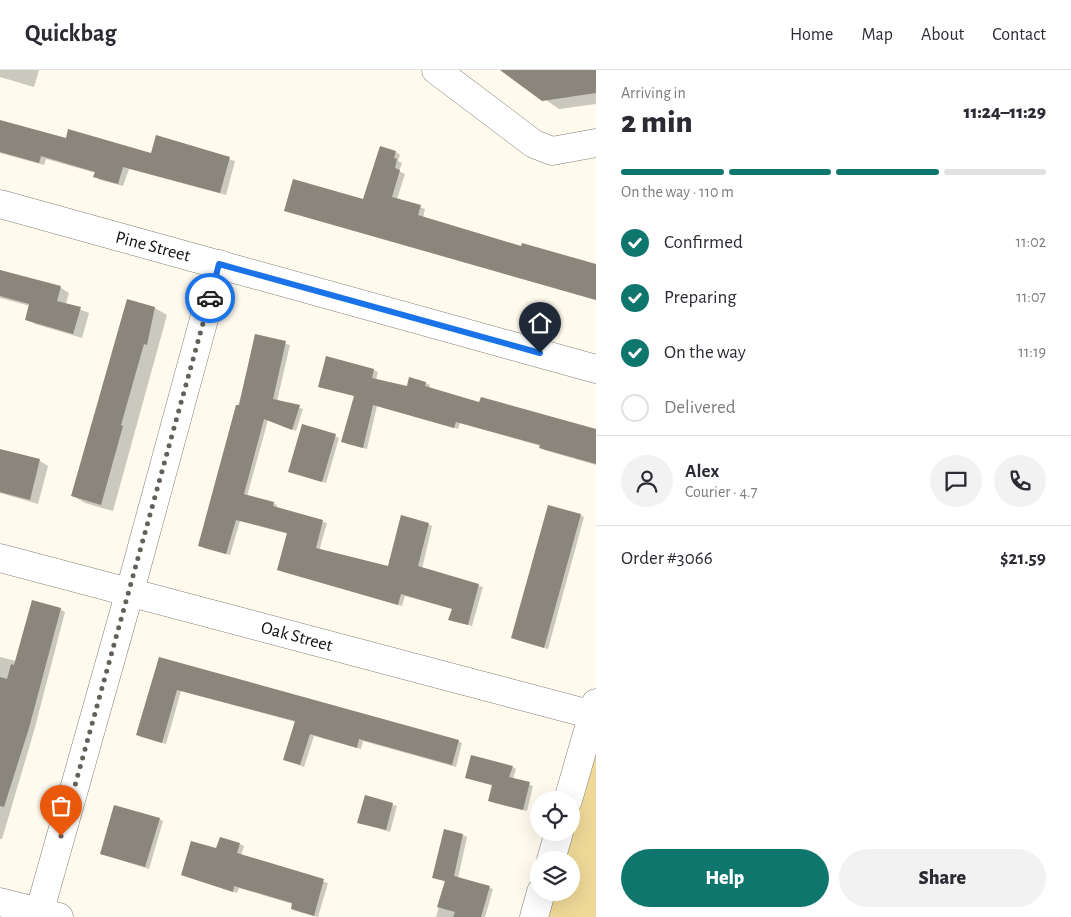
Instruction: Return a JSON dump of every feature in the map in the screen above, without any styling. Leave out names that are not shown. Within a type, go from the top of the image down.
[{"type":"street","points":[[436,70],[534,144],[552,151],[596,143]]},
{"type":"street","name":"Pine Street","points":[[0,204],[596,369]]},
{"type":"street","points":[[0,902],[46,915],[130,591],[219,264]]},
{"type":"street","name":"Oak Street","points":[[0,558],[594,709]]},
{"type":"street","points":[[571,791],[594,709]]},
{"type":"street","points":[[534,917],[539,901]]},
{"type":"shaded area","points":[[596,703],[596,917],[534,917],[539,901],[580,901],[580,851],[557,851],[565,841],[580,841],[580,791],[573,791]]},
{"type":"building","points":[[500,70],[596,70],[596,93],[542,101]]},
{"type":"building","points":[[0,120],[66,138],[68,129],[151,153],[156,135],[230,157],[220,193],[123,167],[118,184],[93,177],[95,172],[41,156],[39,163],[0,152]]},
{"type":"building","points":[[380,146],[396,151],[394,158],[397,159],[395,168],[400,170],[392,197],[421,205],[418,215],[521,246],[522,243],[596,264],[596,300],[284,211],[293,179],[363,199]]},
{"type":"building","points":[[0,270],[61,286],[57,301],[81,307],[73,334],[25,320],[29,304],[0,296]]},
{"type":"building","points":[[127,299],[155,307],[147,345],[144,344],[101,505],[71,496]]},
{"type":"building","points":[[255,334],[286,341],[273,399],[300,405],[292,430],[264,419],[244,494],[274,502],[273,506],[323,520],[316,548],[388,566],[401,515],[429,523],[418,566],[479,584],[468,625],[448,620],[452,609],[401,594],[398,605],[277,570],[287,533],[236,520],[226,554],[198,546],[236,405],[239,405]]},
{"type":"building","points":[[326,356],[374,369],[372,378],[407,386],[409,377],[426,382],[425,386],[479,402],[481,397],[596,429],[596,464],[539,448],[540,445],[456,422],[454,428],[373,405],[363,448],[341,442],[354,396],[318,387]]},
{"type":"building","points":[[302,424],[336,434],[322,482],[288,472]]},
{"type":"building","points":[[0,449],[40,459],[30,500],[0,492]]},
{"type":"building","points":[[548,505],[581,514],[544,648],[511,638]]},
{"type":"building","points":[[32,600],[61,608],[29,728],[4,807],[0,806],[0,677],[7,679],[11,664],[14,665]]},
{"type":"building","points":[[159,657],[459,740],[452,765],[359,739],[357,748],[310,734],[300,765],[283,760],[295,721],[177,690],[162,743],[136,735]]},
{"type":"building","points":[[471,755],[513,766],[509,777],[530,782],[523,810],[488,801],[492,785],[465,778]]},
{"type":"building","points":[[365,795],[393,803],[386,830],[357,823]]},
{"type":"building","points":[[114,805],[160,818],[145,867],[100,854]]},
{"type":"building","points":[[444,829],[463,834],[454,876],[490,886],[481,917],[453,917],[455,912],[437,907],[445,881],[432,878]]},
{"type":"building","points":[[220,837],[240,843],[237,853],[324,879],[314,916],[291,909],[292,903],[234,886],[233,892],[181,875],[191,841],[216,848]]},
{"type":"way so far","points":[[61,836],[210,298]]},
{"type":"route","points":[[210,298],[219,264],[540,353]]}]
